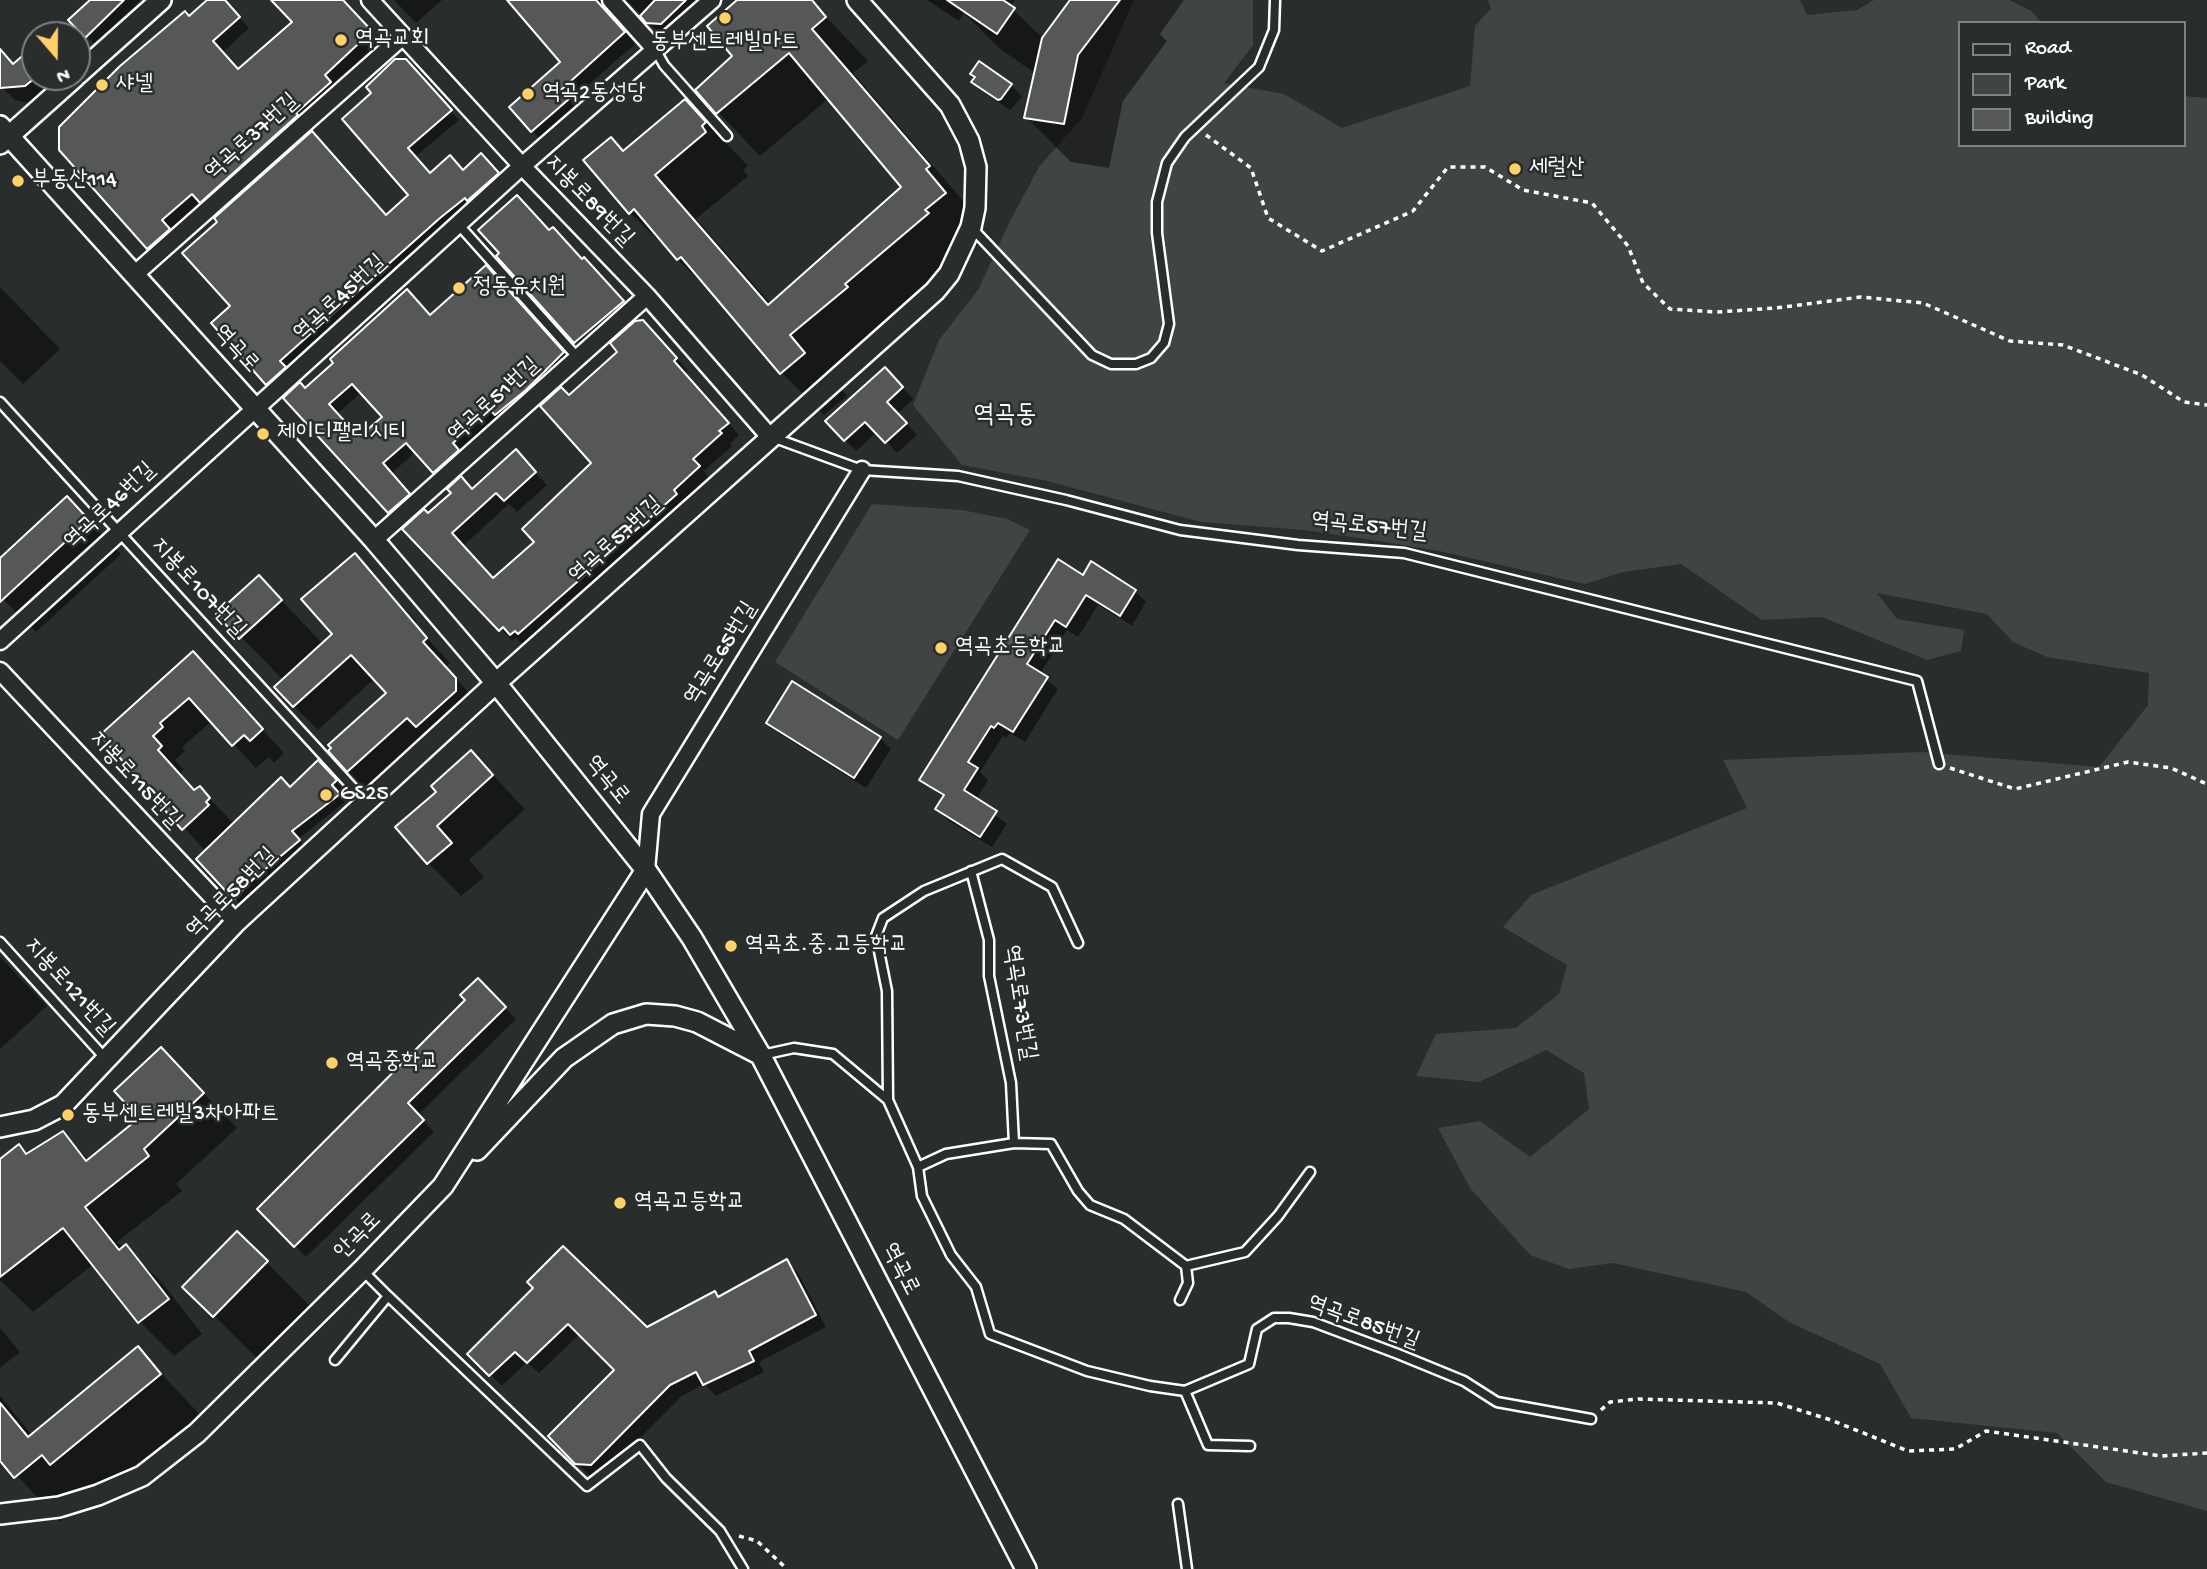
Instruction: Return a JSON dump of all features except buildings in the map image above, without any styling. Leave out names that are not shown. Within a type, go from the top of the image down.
[{"type":"street","points":[[91,63],[161,0]]},
{"type":"street","name":"지봉로89번길","points":[[370,0],[522,166],[647,296],[770,436]]},
{"type":"street","points":[[611,0],[655,49]]},
{"type":"street","name":"역곡로45번길","points":[[254,407],[522,166],[712,0]]},
{"type":"street","name":"역곡로57번길","points":[[496,683],[935,291],[949,274],[971,227],[978,183],[973,154],[963,127],[950,105],[858,0]]},
{"type":"street","name":"역곡로37번길","points":[[134,275],[403,36]]},
{"type":"street","points":[[3,136],[58,91]]},
{"type":"street","name":"역곡로","points":[[3,136],[134,275],[374,540],[496,683],[646,870],[692,938],[761,1056],[1026,1569]]},
{"type":"street","name":"역곡로51번길","points":[[374,540],[647,296]]},
{"type":"street","name":"역곡로46번길","points":[[0,640],[254,407]]},
{"type":"street","name":"역곡로65번길","points":[[646,870],[650,814],[862,470]]},
{"type":"street","name":"지봉로115번길","points":[[0,671],[236,922]]},
{"type":"street","name":"역곡로58번길","points":[[0,1127],[34,1121],[63,1105],[236,922],[496,683]]},
{"type":"street","name":"안곡로","points":[[0,1514],[59,1507],[98,1495],[142,1476],[197,1433],[362,1270],[443,1186],[646,870]]},
{"type":"street","points":[[443,1186],[564,1058],[613,1024],[646,1014],[675,1016],[697,1022],[761,1056]]},
{"type":"lane","points":[[971,227],[1092,355],[1111,363],[1136,364],[1151,358],[1164,343],[1170,324],[1157,233],[1157,202],[1167,163],[1196,127],[1259,67],[1274,30],[1275,0]]},
{"type":"lane","points":[[655,49],[664,65],[727,136]]},
{"type":"lane","points":[[458,224],[578,358]]},
{"type":"lane","name":"지봉로107번길","points":[[0,402],[365,801]]},
{"type":"lane","name":"역곡로57번길","points":[[770,436],[862,470],[958,476],[1066,500],[1180,530],[1298,545],[1404,553],[1917,681],[1939,764]]},
{"type":"lane","points":[[1078,943],[1052,887],[1002,859],[924,891],[883,918],[876,936],[887,991],[888,1100],[918,1167],[946,1154],[1014,1143],[1051,1144],[1078,1191],[1090,1205],[1124,1219],[1186,1266],[1188,1283],[1180,1300]]},
{"type":"lane","name":"역곡로73번길","points":[[971,871],[989,940],[989,976],[1011,1083],[1014,1143]]},
{"type":"lane","name":"지봉로121번길","points":[[0,942],[107,1060]]},
{"type":"lane","points":[[761,1056],[794,1048],[833,1054],[888,1100]]},
{"type":"lane","name":"역곡로85번길","points":[[918,1167],[922,1196],[950,1255],[976,1287],[990,1334],[1087,1371],[1150,1387],[1185,1391],[1249,1364],[1257,1329],[1274,1318],[1289,1318],[1314,1322],[1398,1354],[1464,1381],[1497,1402],[1591,1419]]},
{"type":"lane","points":[[1186,1266],[1245,1252],[1278,1216],[1310,1172]]},
{"type":"lane","points":[[362,1270],[586,1486],[640,1445],[666,1478],[720,1531],[743,1569]]},
{"type":"lane","points":[[335,1360],[388,1296]]},
{"type":"lane","points":[[1185,1391],[1209,1445],[1250,1446]]},
{"type":"lane","points":[[1178,1504],[1187,1569]]},
{"type":"path","points":[[1196,127],[1251,168],[1268,218],[1322,251],[1413,211],[1448,167],[1485,167],[1523,190],[1592,204],[1628,246],[1643,283],[1670,309],[1717,312],[1776,308],[1861,297],[1923,303],[2010,341],[2063,345],[2142,375],[2184,402],[2207,405]]},
{"type":"path","points":[[1939,764],[2015,789],[2128,762],[2171,768],[2207,784]]},
{"type":"path","points":[[1591,1419],[1610,1402],[1638,1399],[1777,1403],[1831,1420],[1908,1451],[1955,1449],[1986,1431],[2161,1456],[2207,1452]]},
{"type":"path","points":[[720,1531],[757,1541],[787,1569]]},
{"type":"green space","points":[[1134,0],[1253,0],[1253,45],[1224,83],[1284,94],[1342,128],[1470,86],[1475,26],[1491,9],[1488,0],[1800,0],[1807,15],[1857,10],[1874,0],[2009,0],[2031,11],[2040,21],[1958,21],[1958,147],[2186,147],[2186,96],[2207,98],[2207,1511],[2106,1482],[2057,1433],[1911,1418],[1880,1364],[1789,1322],[1746,1292],[1613,1263],[1569,1269],[1530,1255],[1470,1188],[1438,1128],[1480,1121],[1530,1157],[1589,1109],[1584,1073],[1546,1050],[1479,1082],[1416,1076],[1436,1034],[1516,1028],[1559,994],[1567,965],[1503,927],[1531,895],[1747,808],[1723,760],[1922,752],[2099,767],[2148,705],[2149,673],[2047,657],[2013,642],[1987,614],[1877,593],[1897,619],[1964,630],[1961,651],[1927,660],[1822,617],[1762,620],[1681,564],[1623,572],[1585,584],[1439,551],[1379,541],[1304,530],[1201,522],[1047,481],[962,465],[913,405],[939,340],[978,290],[1039,167],[1082,118]]},
{"type":"green space","points":[[872,504],[962,510],[1007,519],[1030,530],[898,740],[775,662]]},
{"type":"place","name":"동부센트레빌마트","points":[[725,18]]},
{"type":"place","name":"역곡교회","points":[[341,40]]},
{"type":"place","name":"샤넬","points":[[102,85]]},
{"type":"place","name":"역곡2동성당","points":[[528,94]]},
{"type":"place","name":"세럴산","points":[[1515,169]]},
{"type":"place","name":"부동산114","points":[[18,181]]},
{"type":"place","name":"정동유치원","points":[[459,288]]},
{"type":"place","name":"제이디팰리시티","points":[[263,434]]},
{"type":"place","name":"역곡초등학교","points":[[941,648]]},
{"type":"place","name":"GS25","points":[[326,795]]},
{"type":"place","name":"역곡초.중.고등학교","points":[[731,946]]},
{"type":"place","name":"역곡중학교","points":[[332,1063]]},
{"type":"place","name":"동부센트레빌3차아파트","points":[[68,1115]]},
{"type":"place","name":"역곡고등학교","points":[[620,1203]]},
{"type":"district","name":"역곡동","points":[[1005,417]]}]
